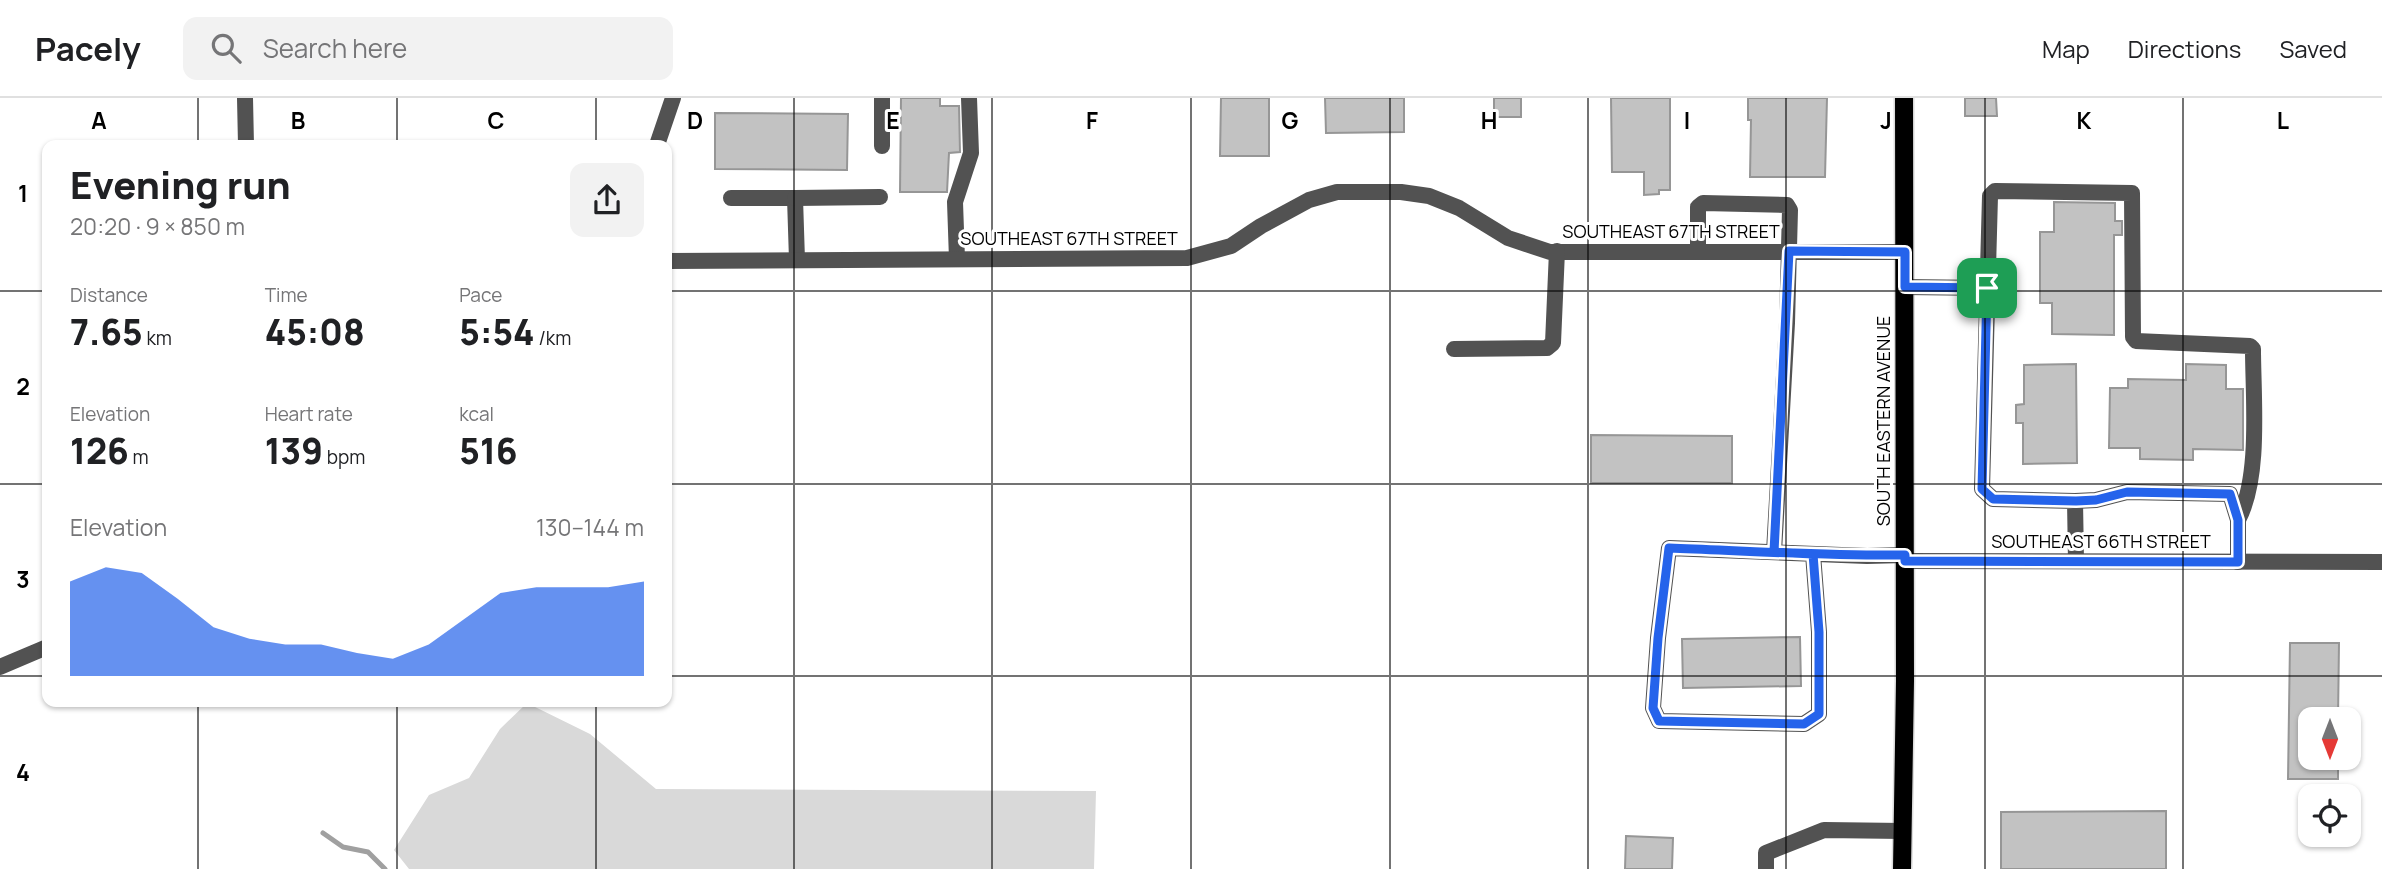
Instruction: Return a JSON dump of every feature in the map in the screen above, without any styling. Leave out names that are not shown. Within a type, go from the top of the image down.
[{"type":"main road","name":"SOUTH EASTERN AVENUE","points":[[1902,869],[1905,558],[1904,98]]},
{"type":"street","points":[[245,98],[246,140]]},
{"type":"street","points":[[659,140],[673,98]]},
{"type":"street","points":[[882,98],[882,146]]},
{"type":"street","points":[[957,259],[955,202],[971,153],[969,98]]},
{"type":"street","points":[[2238,520],[2246,505],[2253,449],[2253,349],[2247,344],[2136,341],[2133,337],[2132,193],[1995,191],[1990,196],[1982,489],[1993,499],[2076,501],[2096,500],[2127,492],[2230,494],[2238,520],[2238,562]]},
{"type":"street","name":"SOUTHEAST 67TH STREET","points":[[672,261],[1188,258],[1231,246],[1309,200],[1337,192],[1401,192],[1429,196],[1459,208],[1508,238],[1528,246],[1557,251],[1905,252]]},
{"type":"street","points":[[730,198],[880,197]]},
{"type":"street","points":[[795,198],[797,260]]},
{"type":"street","points":[[1698,251],[1698,207],[1703,203],[1787,205],[1790,210],[1774,552]]},
{"type":"street","points":[[1454,349],[1547,348],[1553,343],[1557,251]]},
{"type":"street","points":[[1905,287],[1987,288]]},
{"type":"street","points":[[2076,501],[2076,562]]},
{"type":"street","name":"SOUTHEAST 66TH STREET","points":[[1813,554],[1819,632],[1819,714],[1804,724],[1659,721],[1653,708],[1669,548],[2076,562],[2382,562]]},
{"type":"street","points":[[0,667],[42,649]]},
{"type":"street","points":[[1766,869],[1766,853],[1824,830],[1903,831]]},
{"type":"shaded area","points":[[523,707],[535,707],[590,734],[656,789],[1096,791],[1094,869],[409,869],[394,850],[429,795],[469,778],[500,729]]},
{"type":"building","points":[[901,98],[940,98],[940,106],[959,106],[960,152],[949,153],[947,192],[900,192]]},
{"type":"building","points":[[1221,98],[1269,98],[1269,156],[1220,156]]},
{"type":"building","points":[[1325,98],[1404,98],[1404,132],[1326,133]]},
{"type":"building","points":[[1494,98],[1521,98],[1521,117],[1494,117]]},
{"type":"building","points":[[1611,98],[1670,98],[1670,190],[1644,195],[1644,172],[1612,172]]},
{"type":"building","points":[[1748,98],[1827,98],[1825,177],[1750,177],[1751,120],[1748,120]]},
{"type":"building","points":[[1965,98],[1996,98],[1997,116],[1965,116]]},
{"type":"building","points":[[715,113],[848,114],[847,170],[715,169]]},
{"type":"building","points":[[2054,202],[2115,203],[2115,221],[2122,221],[2122,235],[2114,235],[2114,335],[2052,334],[2052,303],[2040,303],[2040,232],[2054,232]]},
{"type":"building","points":[[2076,364],[2077,463],[2023,464],[2023,423],[2016,423],[2016,405],[2024,404],[2024,365]]},
{"type":"building","points":[[2186,364],[2226,365],[2226,389],[2243,389],[2243,450],[2193,449],[2193,460],[2140,459],[2140,448],[2109,448],[2110,388],[2128,388],[2128,379],[2186,380]]},
{"type":"building","points":[[1591,435],[1732,436],[1732,483],[1591,483]]},
{"type":"building","points":[[1800,637],[1801,686],[1683,688],[1682,639]]},
{"type":"building","points":[[2290,643],[2339,643],[2338,707],[2298,707],[2298,770],[2338,770],[2338,779],[2288,779]]},
{"type":"building","points":[[2166,811],[2166,869],[2001,869],[2001,812]]},
{"type":"building","points":[[1626,836],[1673,838],[1672,869],[1625,869]]},
{"type":"waterway","points":[[323,833],[343,847],[368,852],[385,869]]},
{"type":"route","points":[[1987,288],[1905,287],[1905,252],[1789,251],[1774,552],[1813,554],[1819,632],[1819,714],[1804,724],[1659,721],[1653,708],[1669,548],[1813,554],[1867,556],[1905,555],[1905,561],[2238,562],[2238,520],[2230,494],[2127,492],[2096,500],[2076,501],[1993,499],[1982,489],[1987,288]]}]
